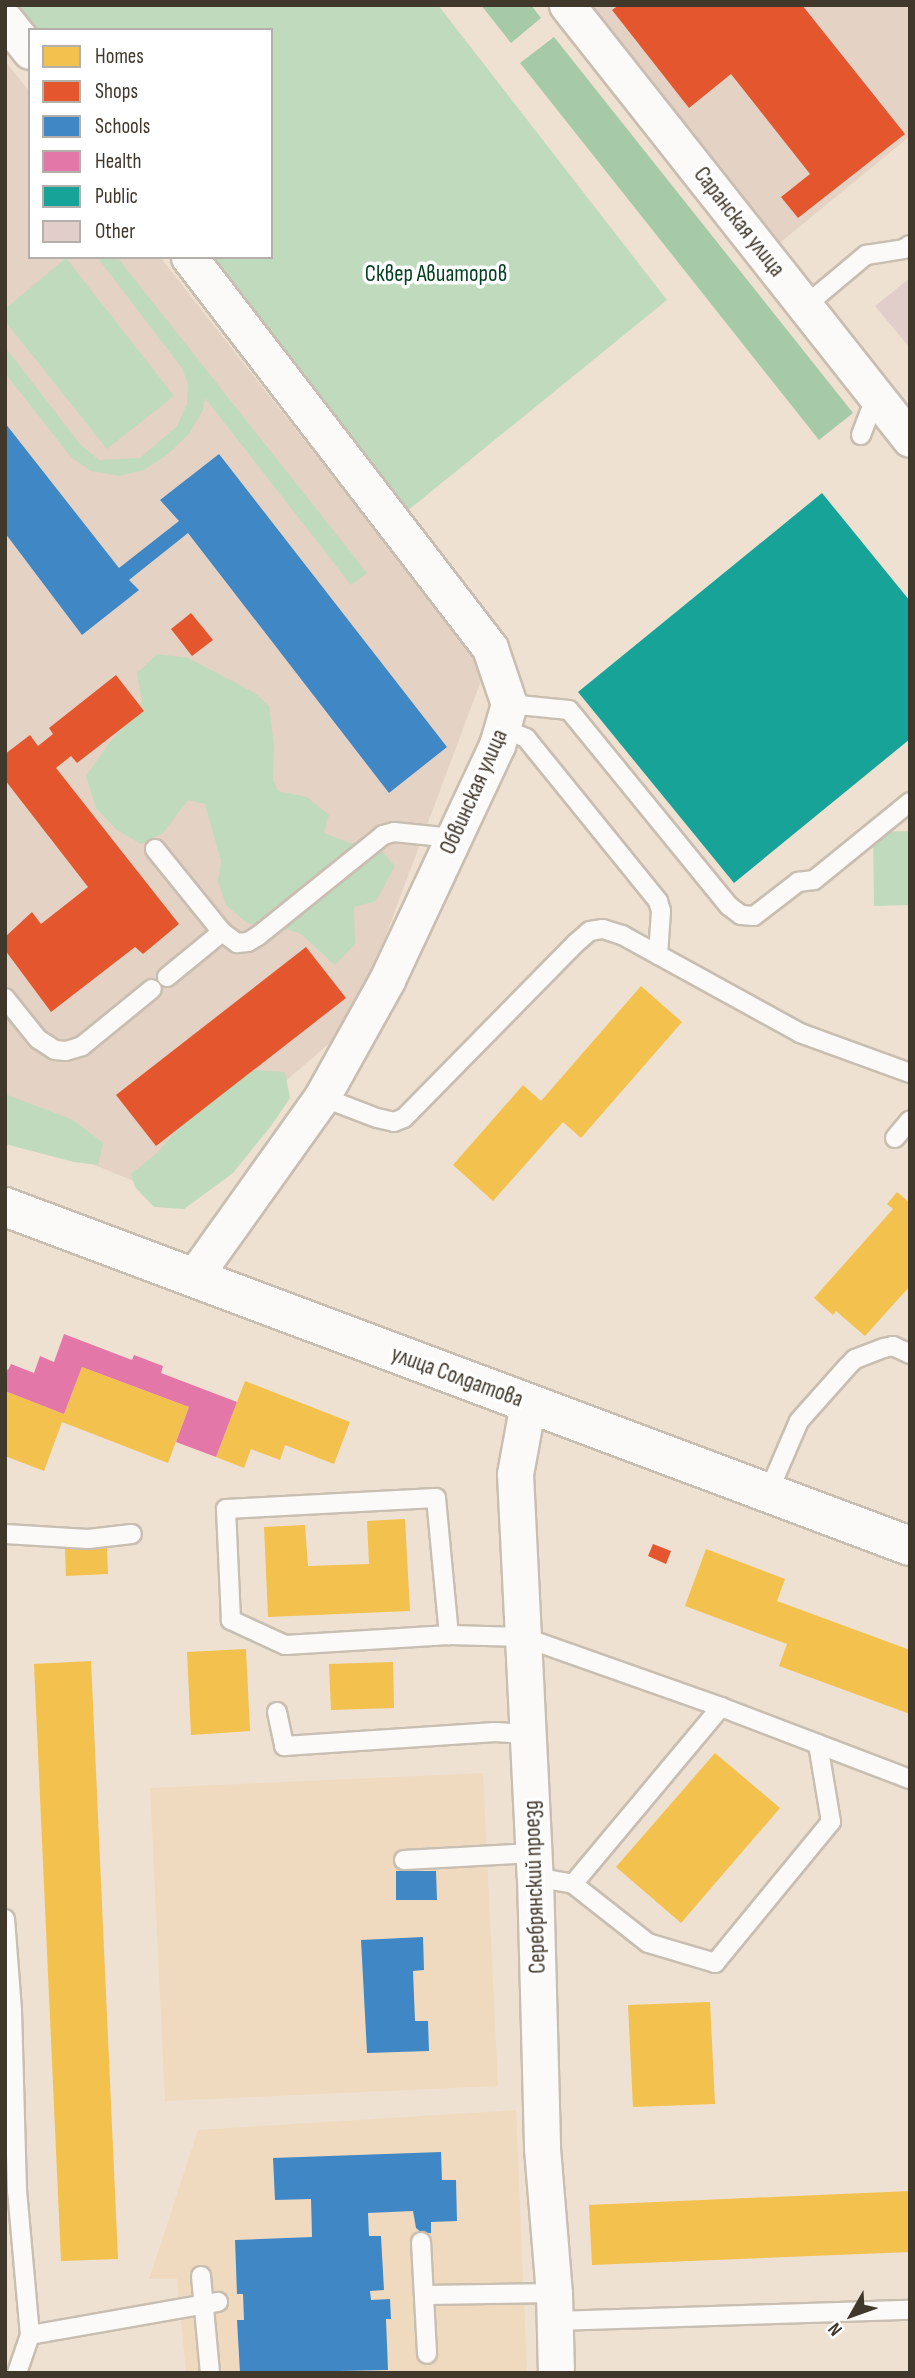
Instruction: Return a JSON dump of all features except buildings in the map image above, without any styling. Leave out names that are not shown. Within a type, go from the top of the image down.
[{"type":"main road","name":"улица Солдатова","points":[[5,1207],[910,1546]]},
{"type":"street","name":"Саранская улица","points":[[572,7],[910,439]]},
{"type":"street","points":[[5,20],[28,49]]},
{"type":"street","name":"Обвинская улица","points":[[191,259],[490,648],[507,716],[387,980],[322,1097],[193,1278]]},
{"type":"street","name":"Серебрянский проезд","points":[[528,1403],[515,1474],[535,1865],[542,2148],[554,2307],[556,2373]]},
{"type":"lane","points":[[804,306],[866,255],[904,249],[910,244]]},
{"type":"lane","points":[[861,435],[876,396]]},
{"type":"lane","points":[[507,716],[569,710],[729,906],[741,915],[754,916],[798,882],[814,880],[910,802]]},
{"type":"lane","points":[[507,716],[658,901],[661,911],[658,954]]},
{"type":"lane","points":[[155,849],[222,932],[237,943],[248,942],[258,936],[383,835],[394,832],[453,838]]},
{"type":"lane","points":[[322,1097],[377,1118],[394,1122],[404,1118],[590,931],[603,929],[658,954],[800,1033],[910,1073]]},
{"type":"lane","points":[[167,976],[222,932]]},
{"type":"lane","points":[[5,998],[38,1039],[55,1050],[66,1051],[82,1046],[152,989]]},
{"type":"lane","points":[[895,1138],[910,1120]]},
{"type":"lane","points":[[768,1493],[799,1421],[855,1359],[893,1346],[910,1354]]},
{"type":"lane","points":[[449,1635],[436,1498],[226,1509],[231,1620],[285,1645],[449,1635],[523,1637],[721,1707],[910,1779]]},
{"type":"lane","points":[[5,1534],[88,1539],[132,1534]]},
{"type":"lane","points":[[573,1884],[721,1707]]},
{"type":"lane","points":[[277,1712],[284,1745],[496,1732],[528,1734]]},
{"type":"lane","points":[[404,1860],[535,1865],[573,1884],[648,1943],[715,1963],[831,1822],[818,1744]]},
{"type":"lane","points":[[5,1919],[18,2190],[30,2335],[17,2373]]},
{"type":"lane","points":[[421,2242],[427,2354]]},
{"type":"lane","points":[[201,2276],[211,2303],[211,2373]]},
{"type":"lane","points":[[425,2295],[554,2307],[910,2311]]},
{"type":"lane","points":[[30,2335],[211,2303]]},
{"type":"shaded area","points":[[589,5],[910,5],[910,136],[776,246]]},
{"type":"shaded area","points":[[5,61],[28,90],[28,259],[162,259],[485,670],[353,1023],[158,1191],[5,1128]]},
{"type":"shaded area","points":[[483,1773],[498,2086],[165,2101],[150,1788]]},
{"type":"shaded area","points":[[516,2110],[527,2373],[186,2373],[177,2279],[149,2279],[198,2130]]},
{"type":"green space","name":"Сквер Авиаторов","points":[[9,5],[438,5],[667,300],[406,512],[208,259],[273,259],[273,28],[28,28]]},
{"type":"green space","points":[[481,5],[531,5],[541,18],[511,43]]},
{"type":"green space","points":[[554,37],[853,413],[819,440],[520,63]]},
{"type":"green space","points":[[67,259],[174,396],[107,449],[5,321],[5,309]]},
{"type":"green space","points":[[99,259],[119,259],[367,573],[351,585],[205,398],[203,410],[189,434],[167,455],[144,470],[119,476],[91,471],[71,457],[5,373],[5,347],[80,444],[99,460],[140,458],[177,426],[187,404],[188,384],[182,368]]},
{"type":"green space","points":[[157,654],[188,658],[255,693],[269,706],[274,746],[273,780],[278,791],[307,797],[329,815],[324,833],[350,843],[380,849],[395,866],[376,901],[354,907],[355,944],[335,965],[301,934],[277,926],[247,923],[226,905],[218,881],[221,861],[205,804],[188,800],[163,833],[141,844],[117,830],[96,808],[86,776],[110,742],[132,719],[142,702],[137,673]]},
{"type":"green space","points":[[910,831],[910,905],[874,906],[873,832]]},
{"type":"green space","points":[[253,1070],[285,1072],[290,1098],[271,1126],[233,1173],[184,1209],[154,1207],[135,1187],[131,1174],[157,1153],[193,1112]]},
{"type":"green space","points":[[5,1094],[73,1120],[103,1143],[98,1165],[74,1162],[5,1144]]}]
